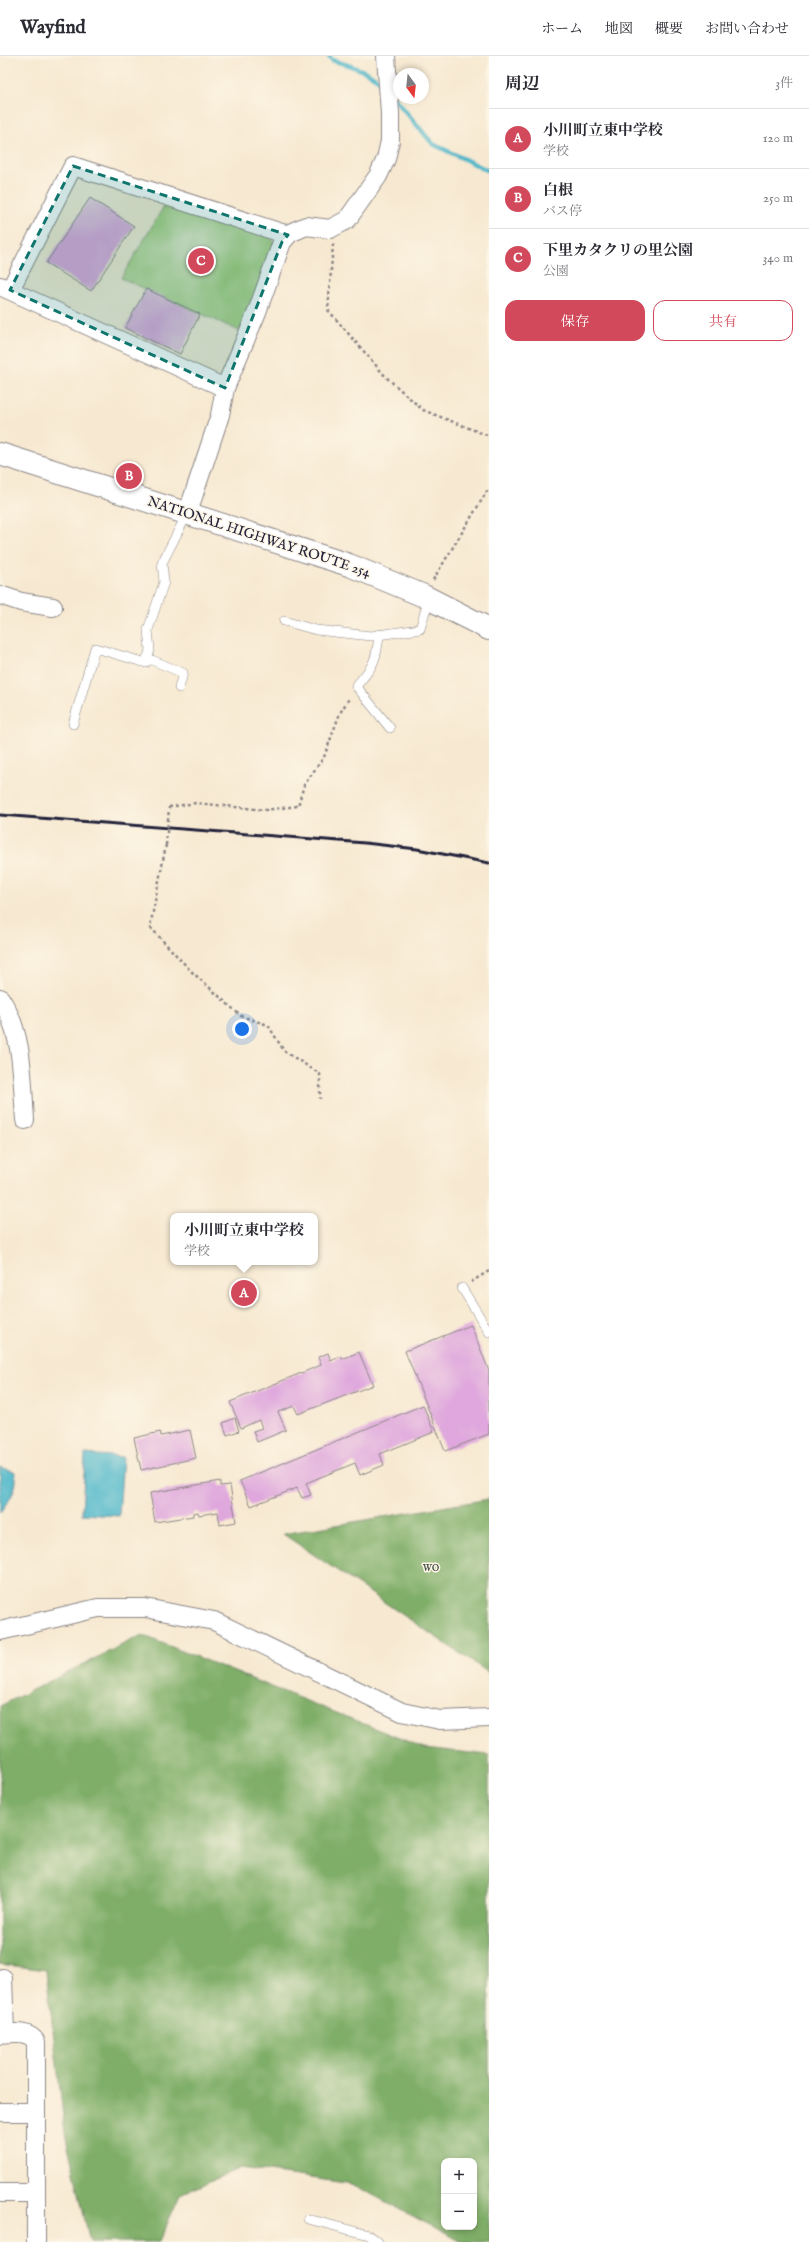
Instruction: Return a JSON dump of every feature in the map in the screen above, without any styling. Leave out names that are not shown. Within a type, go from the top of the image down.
[{"type":"highway","name":"NATIONAL HIGHWAY ROUTE 254","points":[[0,454],[349,564],[426,597],[489,629]]},
{"type":"street","points":[[188,512],[218,421],[225,388],[257,312],[282,242],[288,235],[306,226],[330,229],[347,220],[378,176],[386,159],[390,141],[386,56]]},
{"type":"street","points":[[225,388],[5,288],[73,166],[288,235]]},
{"type":"street","points":[[0,600],[53,607]]},
{"type":"street","points":[[0,998],[10,1013],[21,1053],[25,1120]]},
{"type":"street","points":[[0,1631],[98,1608],[145,1608],[214,1621],[402,1712],[440,1720],[489,1718]]},
{"type":"street","points":[[3,1978],[2,2034],[28,2034],[33,2036],[36,2042],[36,2242]]},
{"type":"street","points":[[0,2112],[35,2112]]},
{"type":"street","points":[[0,2193],[36,2193]]},
{"type":"lane","points":[[73,724],[94,648],[146,663],[150,650],[148,630],[164,582],[162,563],[188,512]]},
{"type":"lane","points":[[284,621],[316,630],[371,636],[420,629],[426,597]]},
{"type":"lane","points":[[380,634],[378,656],[367,674],[356,686],[390,728]]},
{"type":"lane","points":[[147,658],[183,673],[179,688]]},
{"type":"lane","points":[[462,1288],[489,1332]]},
{"type":"lane","points":[[308,2219],[369,2235],[378,2242]]},
{"type":"path","points":[[330,229],[334,240],[328,310],[386,377],[423,410],[489,436]]},
{"type":"path","points":[[426,597],[489,488]]},
{"type":"path","points":[[320,1099],[320,1074],[284,1051],[268,1025],[241,1016],[191,971],[150,927],[166,845],[169,807],[196,803],[265,810],[298,806],[304,785],[324,757],[340,713],[356,686]]},
{"type":"path","points":[[462,1288],[489,1271]]},
{"type":"highlighted area","points":[[73,166],[288,235],[282,242],[225,388],[10,290]]},
{"type":"green space","points":[[167,201],[269,235],[275,244],[244,333],[121,278]]},
{"type":"green space","name":"wo","points":[[489,1499],[489,1673],[283,1534]]},
{"type":"green space","points":[[142,1635],[424,1748],[489,1755],[489,2242],[462,2242],[352,2184],[241,2168],[180,2195],[159,2242],[90,2242],[65,2133],[46,1970],[0,1964],[0,1706]]},
{"type":"water","points":[[85,1454],[123,1457],[119,1516],[82,1514]]},
{"type":"water","points":[[0,1467],[14,1471],[16,1482],[13,1494],[0,1513]]},
{"type":"building","points":[[90,198],[134,226],[91,291],[46,263]]},
{"type":"building","points":[[146,289],[200,314],[180,354],[125,328]]},
{"type":"building","points":[[471,1325],[489,1371],[489,1434],[445,1451],[405,1351]]},
{"type":"building","points":[[359,1352],[373,1385],[298,1414],[294,1406],[278,1412],[286,1430],[257,1442],[253,1431],[262,1428],[259,1420],[241,1428],[230,1402],[321,1365],[318,1357],[328,1353],[331,1361],[341,1356],[342,1359]]},
{"type":"building","points":[[423,1405],[434,1432],[380,1454],[384,1465],[360,1475],[355,1463],[306,1483],[311,1495],[302,1498],[297,1488],[251,1506],[240,1481]]},
{"type":"building","points":[[235,1418],[239,1431],[227,1435],[223,1423]]},
{"type":"building","points":[[190,1430],[196,1458],[141,1470],[134,1438],[160,1432],[161,1436]]},
{"type":"building","points":[[220,1481],[220,1486],[230,1485],[236,1522],[220,1525],[218,1512],[199,1515],[198,1512],[193,1513],[193,1516],[155,1522],[150,1493]]},
{"type":"waterway","points":[[329,56],[332,60],[366,72],[383,85]]},
{"type":"waterway","points":[[399,104],[433,144],[489,171]]},
{"type":"railway","points":[[0,815],[365,843],[417,849],[489,863]]},
{"type":"place","name":"下里カタクリの里公園","points":[[201,261]]},
{"type":"place","name":"白根","points":[[129,476]]},
{"type":"place","name":"小川町立東中学校","points":[[244,1293]]}]
